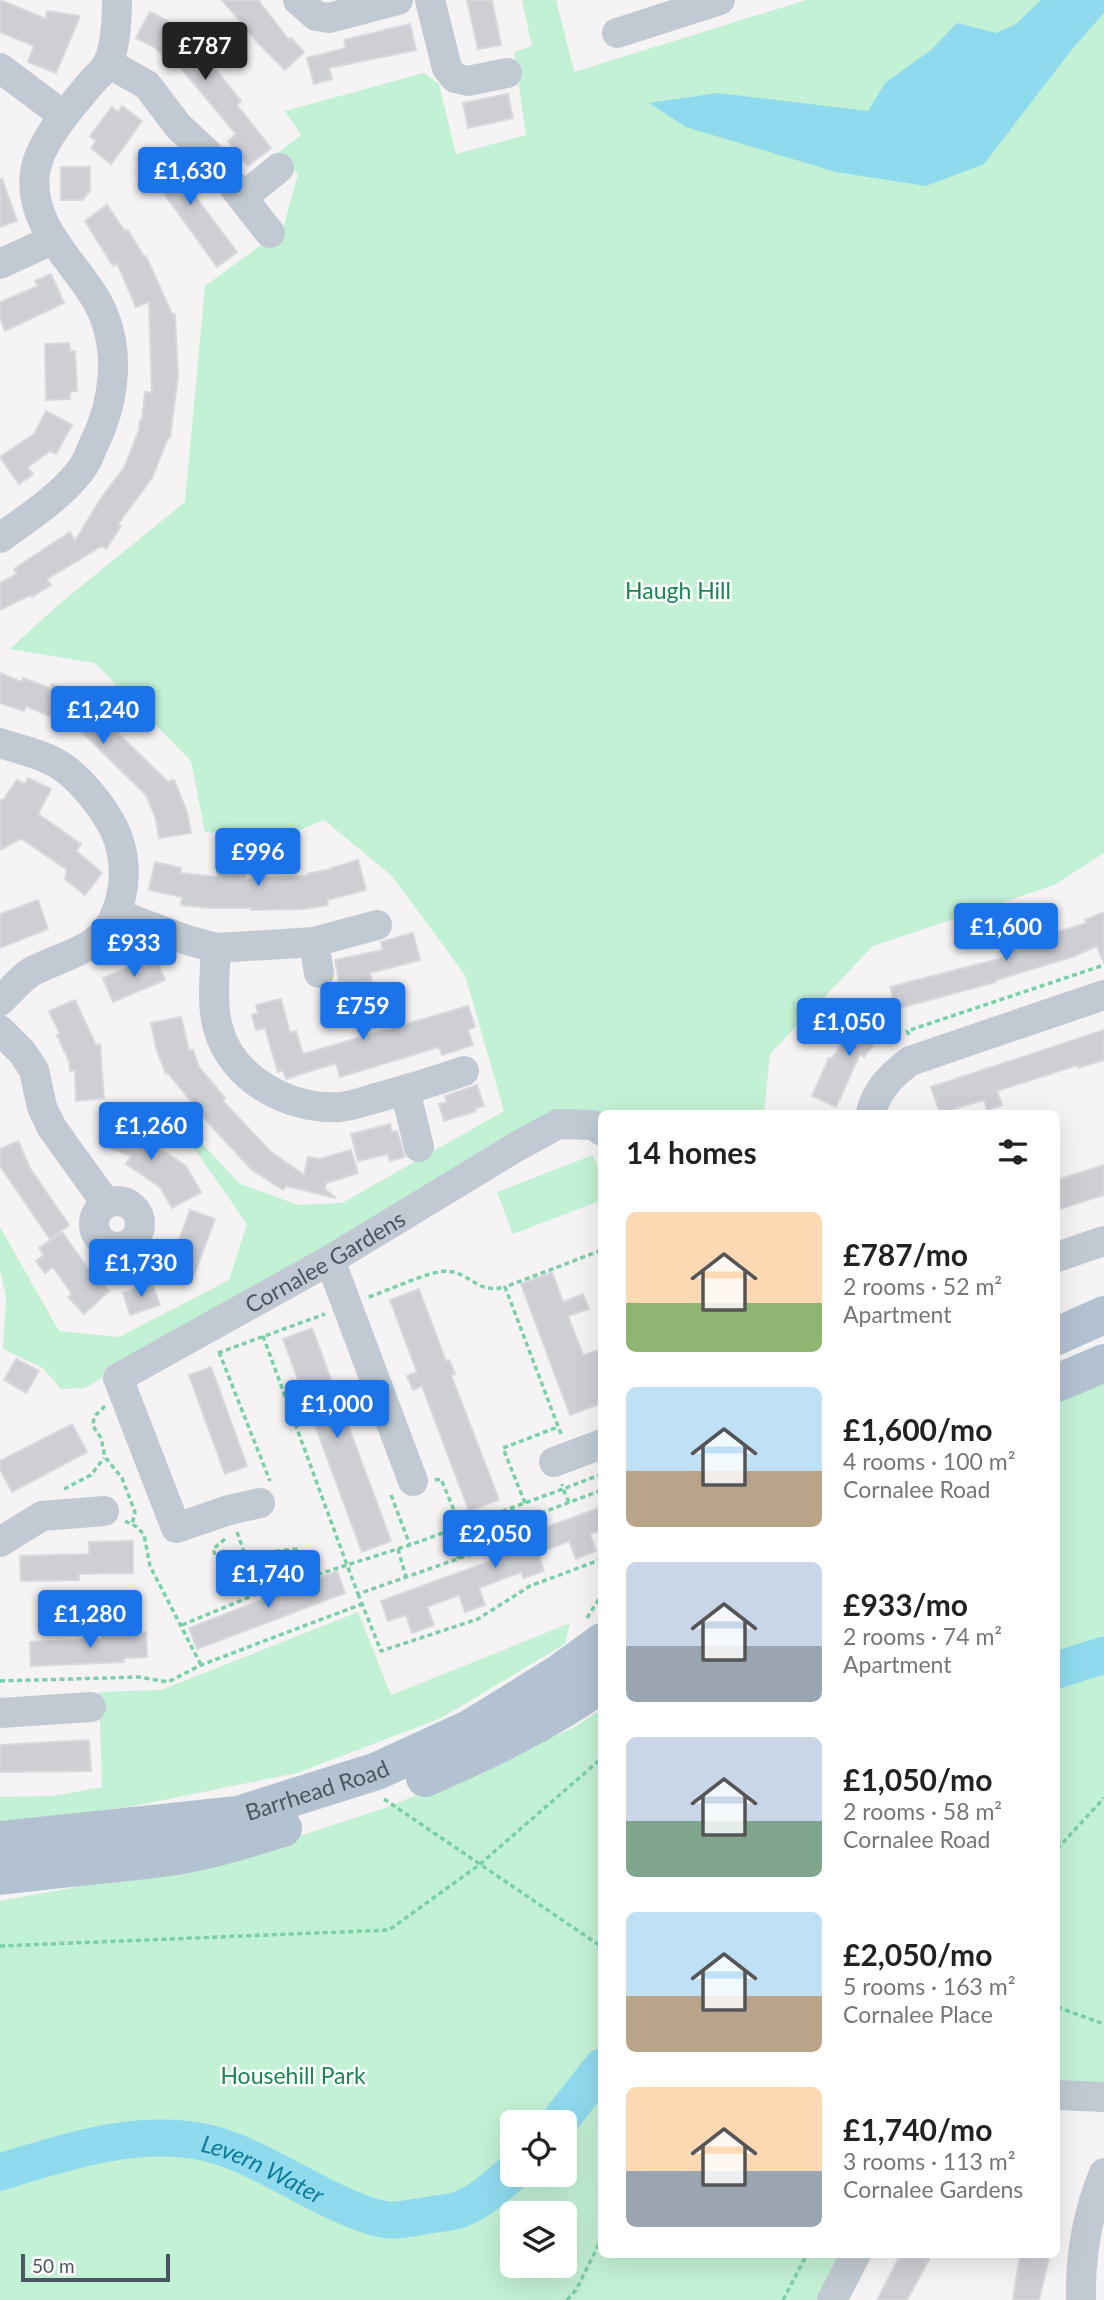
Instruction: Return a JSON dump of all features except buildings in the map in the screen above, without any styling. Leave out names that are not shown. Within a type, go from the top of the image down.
[{"type":"main road","points":[[1060,1335],[1104,1315]]},
{"type":"main road","points":[[1060,1382],[1104,1363]]},
{"type":"main road","name":"Barrhead Road","points":[[0,1876],[163,1858],[241,1841],[279,1816],[471,1728],[558,1674],[598,1645]]},
{"type":"main road","name":"Barrhead Road","points":[[0,1840],[238,1815],[279,1816],[381,1797],[479,1754],[573,1703],[598,1686]]},
{"type":"street","points":[[0,538],[39,510],[83,468],[102,429],[109,402],[114,373],[108,328],[97,303],[52,240],[39,213],[35,173],[40,154],[64,116],[108,63],[117,17],[117,0]]},
{"type":"street","points":[[298,0],[316,16],[329,18],[398,0]]},
{"type":"street","points":[[430,0],[447,68],[455,78],[468,81],[507,72]]},
{"type":"street","points":[[617,33],[717,0]]},
{"type":"street","points":[[108,63],[147,85],[178,126],[208,154],[270,233]]},
{"type":"street","points":[[0,68],[64,116]]},
{"type":"street","points":[[243,197],[279,168]]},
{"type":"street","points":[[12,259],[52,240]]},
{"type":"street","points":[[0,743],[37,754],[63,767],[81,782],[97,803],[120,844],[123,883],[117,914],[94,942],[29,973],[0,1001]]},
{"type":"street","points":[[117,914],[216,948],[314,942],[377,925]]},
{"type":"street","points":[[314,942],[319,973]]},
{"type":"street","points":[[216,948],[214,1004],[218,1030],[234,1060],[267,1091],[311,1106],[342,1107],[464,1071]]},
{"type":"street","points":[[872,1110],[880,1090],[891,1076],[910,1061],[1104,995]]},
{"type":"street","points":[[0,1030],[22,1052],[34,1070],[42,1107],[52,1128],[106,1203]]},
{"type":"street","points":[[405,1090],[419,1147]]},
{"type":"street","name":"Cornalee Gardens","points":[[122,1388],[118,1378],[330,1260],[558,1124],[593,1125],[598,1128]]},
{"type":"street","points":[[1060,1256],[1104,1241]]},
{"type":"street","points":[[330,1260],[413,1481]]},
{"type":"street","points":[[122,1388],[176,1528],[229,1510],[260,1503]]},
{"type":"street","points":[[561,1460],[598,1446]]},
{"type":"street","points":[[1,1540],[42,1516],[104,1511]]},
{"type":"street","points":[[0,1713],[91,1707]]},
{"type":"street","points":[[1060,2095],[1104,2097]]},
{"type":"street","points":[[1081,2300],[1087,2235],[1095,2196],[1104,2173]]},
{"type":"street","points":[[832,2300],[854,2258]]},
{"type":"path","points":[[907,1031],[1104,965]]},
{"type":"path","points":[[424,1277],[450,1271],[461,1274],[483,1288],[494,1290],[598,1252]]},
{"type":"path","points":[[505,1287],[558,1427],[561,1460]]},
{"type":"path","points":[[219,1352],[263,1336]]},
{"type":"path","points":[[122,1388],[94,1417],[93,1426],[101,1438],[105,1457],[122,1478],[135,1512],[132,1524]]},
{"type":"path","points":[[525,1503],[503,1448],[558,1427]]},
{"type":"path","points":[[42,1516],[42,1500],[91,1475],[105,1457]]},
{"type":"path","points":[[569,1502],[563,1489],[598,1476]]},
{"type":"path","points":[[483,1535],[598,1491]]},
{"type":"path","points":[[512,1508],[517,1522]]},
{"type":"path","points":[[229,1510],[256,1583]]},
{"type":"path","points":[[104,1511],[132,1524],[144,1535],[150,1566],[201,1665]]},
{"type":"path","points":[[358,1594],[483,1550],[483,1535],[478,1521]]},
{"type":"path","points":[[449,1531],[459,1559]]},
{"type":"path","points":[[397,1549],[406,1577]]},
{"type":"path","points":[[182,1625],[259,1593],[348,1565],[381,1651],[478,1619],[530,1586],[598,1560]]},
{"type":"path","points":[[0,1681],[139,1677],[168,1682],[201,1665],[362,1604]]},
{"type":"path","points":[[0,1946],[389,1930],[479,1865],[598,1761]]},
{"type":"path","points":[[381,1797],[598,1944]]},
{"type":"path","points":[[1060,1846],[1104,1798]]},
{"type":"path","points":[[1060,2008],[1104,2024]]},
{"type":"path","points":[[567,2300],[576,2290],[598,2246]]},
{"type":"path","points":[[783,2300],[805,2258]]},
{"type":"green space","name":"Haugh Hill","points":[[522,0],[556,0],[574,72],[806,0],[1104,0],[1104,853],[1054,885],[873,946],[770,1054],[764,1110],[578,1110],[557,1114],[513,1136],[85,1388],[61,1389],[43,1368],[3,1349],[6,1298],[0,1268],[0,1227],[59,1331],[119,1337],[229,1280],[247,1224],[191,1144],[197,1138],[240,1184],[298,1205],[342,1203],[504,1111],[465,975],[392,876],[324,820],[275,840],[205,832],[191,761],[95,663],[10,649],[58,605],[185,502],[205,286],[283,229],[298,174],[278,153],[301,135],[285,111],[424,73],[439,84],[456,154],[526,135],[514,52],[532,46]]},
{"type":"green space","points":[[593,1155],[598,1168],[598,1202],[513,1234],[497,1192]]},
{"type":"green space","points":[[1104,1383],[1104,2083],[1060,2080],[1060,1402]]},
{"type":"green space","points":[[358,1612],[391,1695],[570,1623],[565,1644],[441,1718],[297,1773],[129,1807],[0,1822],[0,1797],[53,1796],[102,1787],[99,1692],[161,1690]]},
{"type":"green space","name":"Househill Park","points":[[598,1712],[598,2258],[844,2258],[820,2300],[0,2300],[0,1901],[229,1859],[388,1807],[573,1728]]},
{"type":"water","points":[[1041,0],[1104,0],[1104,13],[1073,48],[984,164],[926,186],[836,172],[686,127],[649,103],[718,93],[868,111],[886,82],[931,50],[957,23],[996,33],[1016,24]]},
{"type":"waterway","name":"Levern Water","points":[[1060,1669],[1104,1655]]},
{"type":"waterway","name":"Levern Water","points":[[568,2110],[598,2072]]},
{"type":"waterway","name":"Levern Water","points":[[0,2172],[102,2144],[156,2138],[182,2139],[224,2148],[350,2208],[388,2220],[409,2219],[461,2209],[500,2184]]}]
